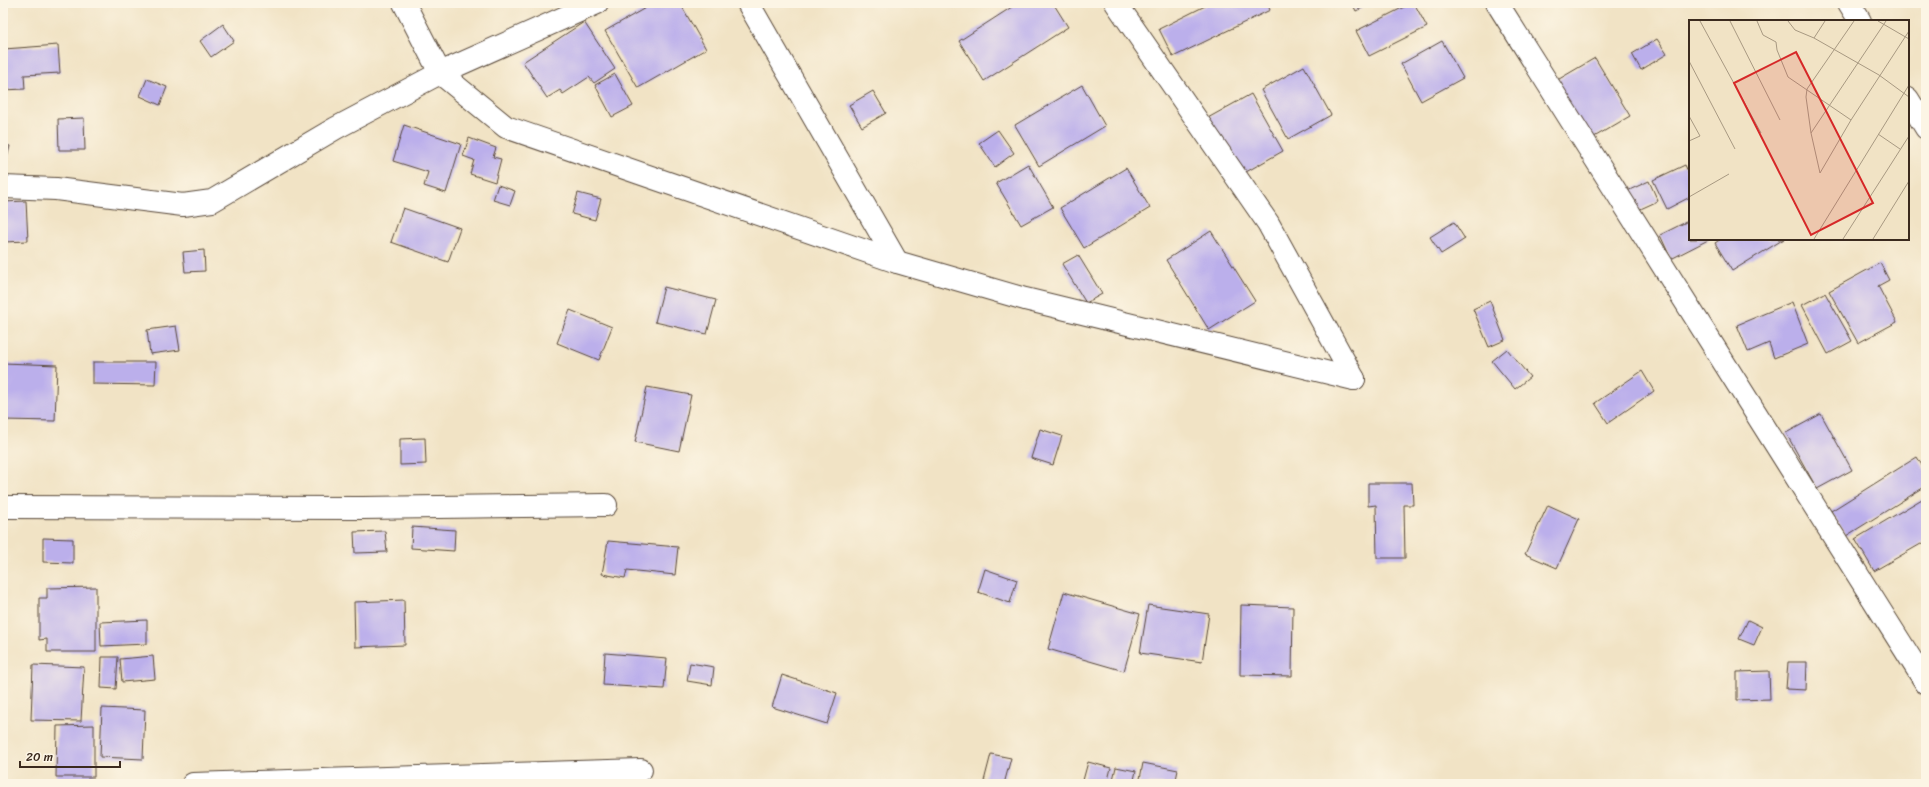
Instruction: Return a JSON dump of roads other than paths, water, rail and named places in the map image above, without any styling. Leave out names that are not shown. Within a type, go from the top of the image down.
[{"type":"street","points":[[404,3],[440,73],[506,126],[897,262],[1025,298],[1354,379],[1268,224],[1116,3]]},
{"type":"street","points":[[3,187],[56,189],[183,205],[212,200],[336,128],[440,73],[597,3]]},
{"type":"street","points":[[748,3],[897,262]]},
{"type":"street","points":[[1497,3],[1926,683]]},
{"type":"street","points":[[1849,3],[1859,20]]},
{"type":"street","points":[[1909,101],[1926,128]]},
{"type":"street","points":[[3,507],[362,508],[606,505]]},
{"type":"street","points":[[193,784],[641,770]]}]
